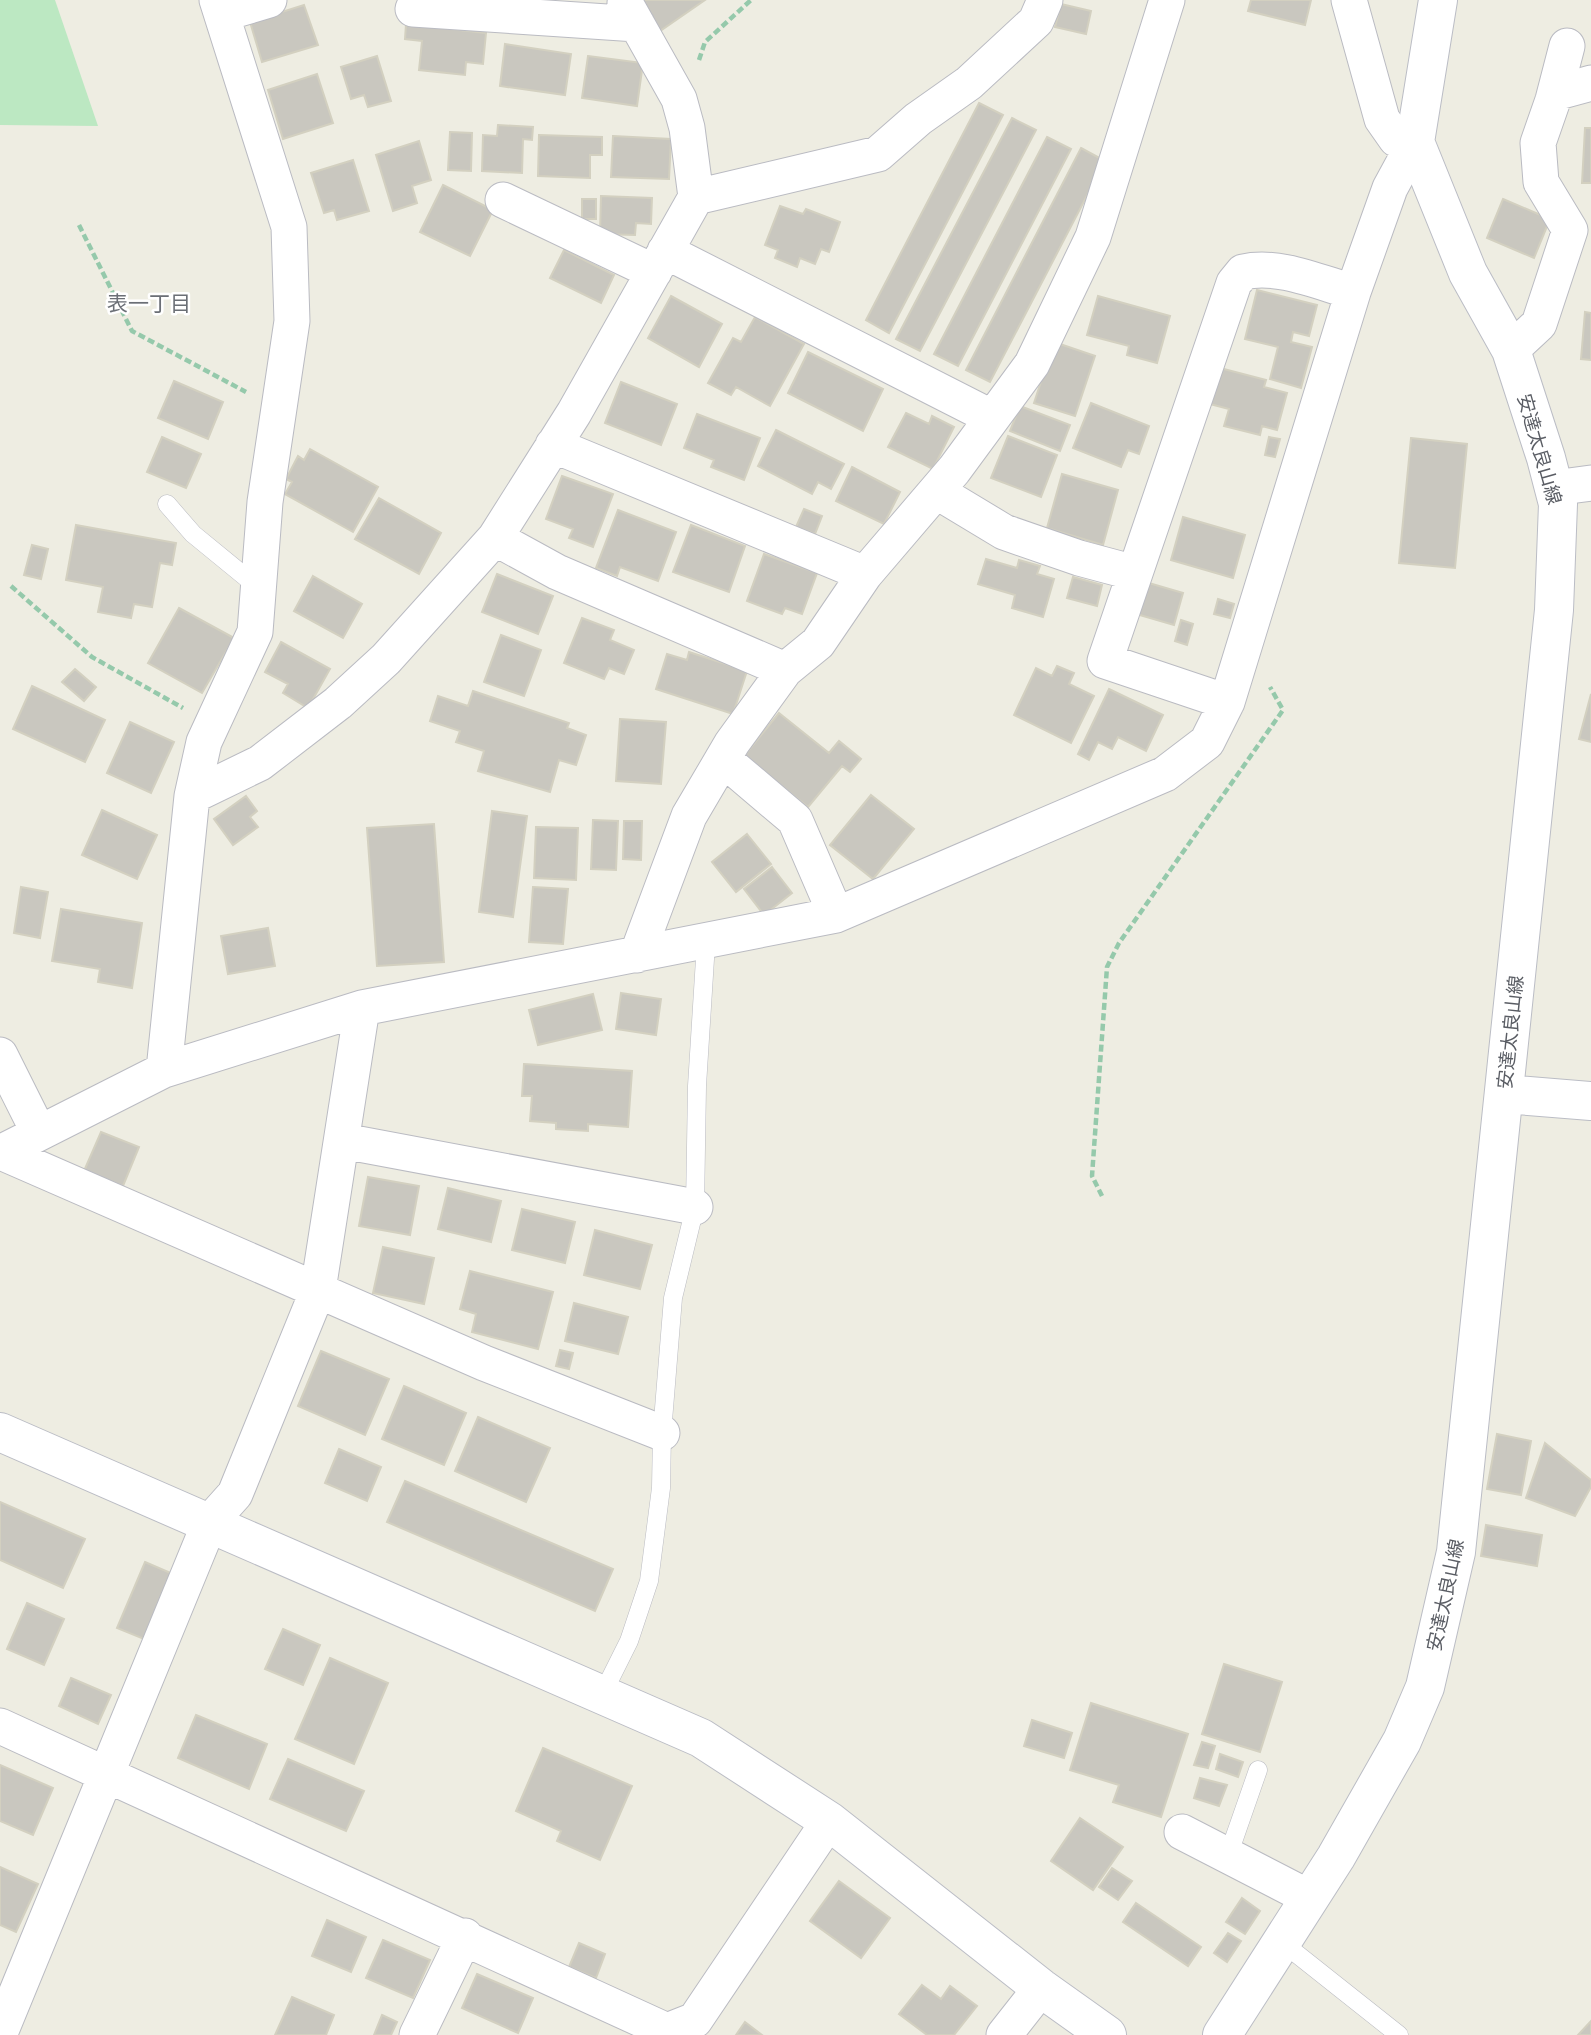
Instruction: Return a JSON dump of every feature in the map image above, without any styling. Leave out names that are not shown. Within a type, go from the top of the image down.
[{"type":"main road","points":[[1415,142],[1438,0]]},
{"type":"main road","name":"安達太良山線","points":[[1222,2035],[1283,1943],[1374,1795],[1425,1687],[1456,1552],[1554,610],[1558,504],[1573,485],[1511,350],[1468,273],[1415,142]]},
{"type":"main road","points":[[1504,1094],[1591,1101]]},
{"type":"main road","points":[[0,1432],[701,1738],[829,1821],[1041,1988],[1107,2035]]},
{"type":"street","points":[[164,1070],[192,796],[204,742],[255,632],[265,502],[292,321],[289,227],[219,7],[269,0]]},
{"type":"street","points":[[696,197],[878,154],[918,119],[969,83],[1027,30],[1036,21],[1045,0]]},
{"type":"street","points":[[637,955],[689,817],[723,759],[785,670],[818,643],[865,575],[936,491],[1032,364],[1093,237],[1167,0]]},
{"type":"street","points":[[0,1152],[164,1070],[362,1008],[706,943],[836,915],[1166,774],[1207,742],[1227,702],[1353,292],[1390,188],[1415,142],[1395,139],[1382,119],[1349,0]]},
{"type":"street","points":[[192,796],[260,763],[338,703],[386,659],[495,538],[554,446],[696,197],[679,99],[630,12],[414,9]]},
{"type":"street","points":[[1511,350],[1539,324],[1570,230],[1542,182],[1538,143],[1567,46]]},
{"type":"street","points":[[1555,93],[1591,83]]},
{"type":"street","points":[[503,200],[659,261],[990,417]]},
{"type":"street","points":[[1227,702],[1105,661],[1234,284],[1243,271],[1282,271],[1353,292]]},
{"type":"street","points":[[554,446],[865,575]]},
{"type":"street","points":[[936,491],[1004,532],[1079,558],[1135,573]]},
{"type":"street","points":[[495,538],[557,572],[785,670]]},
{"type":"street","points":[[723,759],[795,820],[836,915]]},
{"type":"street","points":[[0,2033],[210,1522],[235,1494],[318,1290],[362,1008]]},
{"type":"street","points":[[0,1055],[38,1133]]},
{"type":"street","points":[[343,1141],[695,1207]]},
{"type":"street","points":[[0,1152],[484,1363],[662,1433]]},
{"type":"street","points":[[0,1726],[465,1936],[667,2031],[695,2020],[829,1821]]},
{"type":"street","points":[[1182,1832],[1310,1898]]},
{"type":"street","points":[[417,2035],[465,1936]]},
{"type":"street","points":[[1004,2035],[1041,1988]]},
{"type":"lane","points":[[167,504],[193,534],[259,589]]},
{"type":"lane","points":[[603,1693],[629,1641],[649,1581],[661,1488],[662,1433],[673,1298],[695,1207],[697,1086],[706,943]]},
{"type":"lane","points":[[1228,1856],[1258,1770]]},
{"type":"lane","points":[[1283,1943],[1399,2035]]},
{"type":"path","points":[[683,115],[705,42],[751,0]]},
{"type":"path","points":[[79,225],[132,331],[278,409]]},
{"type":"path","points":[[10,586],[92,657],[213,724]]},
{"type":"path","points":[[1102,1196],[1092,1176],[1107,967],[1119,943],[1283,710],[1246,641]]},
{"type":"green space","points":[[0,0],[55,0],[98,126],[0,125]]},
{"type":"building","points":[[638,0],[705,0],[660,31]]},
{"type":"building","points":[[1251,0],[1311,0],[1305,25],[1248,11]]},
{"type":"building","points":[[1061,4],[1091,11],[1086,34],[1055,27]]},
{"type":"building","points":[[304,5],[318,45],[262,62],[250,22]]},
{"type":"building","points":[[406,24],[486,33],[483,64],[466,62],[465,75],[419,70],[422,41],[405,39]]},
{"type":"building","points":[[505,44],[571,54],[565,95],[500,86]]},
{"type":"building","points":[[377,56],[391,101],[368,107],[364,95],[351,99],[341,67]]},
{"type":"building","points":[[588,56],[643,63],[637,106],[582,98]]},
{"type":"building","points":[[317,74],[333,123],[283,139],[268,90]]},
{"type":"building","points":[[979,103],[1003,115],[889,333],[866,320]]},
{"type":"building","points":[[1012,118],[1036,130],[920,351],[896,339]]},
{"type":"building","points":[[498,125],[533,127],[532,140],[523,139],[522,173],[482,171],[483,135],[497,136]]},
{"type":"building","points":[[1585,128],[1591,128],[1591,183],[1582,183]]},
{"type":"building","points":[[450,132],[472,133],[471,171],[448,170]]},
{"type":"building","points":[[539,135],[602,137],[602,155],[590,155],[590,178],[538,176]]},
{"type":"building","points":[[613,136],[671,139],[669,179],[611,177]]},
{"type":"building","points":[[1047,137],[1071,149],[958,366],[934,354]]},
{"type":"building","points":[[419,141],[431,180],[412,186],[417,203],[393,211],[376,155]]},
{"type":"building","points":[[1081,148],[1105,161],[990,382],[966,370]]},
{"type":"building","points":[[353,160],[369,211],[337,220],[334,210],[324,213],[311,173]]},
{"type":"building","points":[[443,185],[493,210],[470,256],[420,232]]},
{"type":"building","points":[[601,196],[652,198],[651,224],[636,223],[635,235],[600,234]]},
{"type":"building","points":[[582,199],[596,199],[596,219],[582,219]]},
{"type":"building","points":[[1503,199],[1550,219],[1534,258],[1487,238]]},
{"type":"building","points":[[780,206],[803,214],[806,209],[840,222],[829,252],[821,249],[815,264],[800,258],[797,267],[775,258],[778,250],[765,245]]},
{"type":"building","points":[[564,250],[614,275],[601,303],[550,278]]},
{"type":"building","points":[[1257,290],[1317,305],[1309,336],[1293,332],[1291,342],[1312,347],[1301,388],[1270,379],[1278,347],[1245,339]]},
{"type":"building","points":[[671,296],[722,324],[699,367],[648,338]]},
{"type":"building","points":[[1098,296],[1170,316],[1157,363],[1127,355],[1129,346],[1087,335]]},
{"type":"building","points":[[1585,312],[1591,313],[1591,360],[1581,359]]},
{"type":"building","points":[[755,317],[804,344],[770,406],[736,387],[731,395],[708,383],[733,338],[741,342]]},
{"type":"building","points":[[1054,342],[1095,356],[1075,416],[1034,403]]},
{"type":"building","points":[[808,352],[883,389],[863,431],[788,393]]},
{"type":"building","points":[[1220,368],[1266,380],[1264,387],[1287,393],[1277,430],[1262,426],[1260,435],[1224,426],[1229,409],[1210,404]]},
{"type":"building","points":[[174,381],[223,402],[208,439],[158,418]]},
{"type":"building","points":[[621,382],[677,404],[661,445],[605,423]]},
{"type":"building","points":[[1091,403],[1149,426],[1139,454],[1128,450],[1121,467],[1073,448]]},
{"type":"building","points":[[1020,406],[1070,425],[1060,451],[1010,431]]},
{"type":"building","points":[[906,413],[929,424],[932,416],[954,427],[933,469],[888,447]]},
{"type":"building","points":[[697,414],[760,438],[744,480],[711,467],[714,460],[684,448]]},
{"type":"building","points":[[776,430],[844,464],[831,489],[818,482],[812,494],[758,466]]},
{"type":"building","points":[[1008,436],[1057,455],[1041,497],[991,478]]},
{"type":"building","points":[[162,437],[201,454],[186,488],[147,472]]},
{"type":"building","points":[[1269,437],[1280,439],[1275,457],[1265,455]]},
{"type":"building","points":[[1411,438],[1467,444],[1455,568],[1399,563]]},
{"type":"building","points":[[310,449],[378,487],[353,532],[285,494],[292,482],[286,479],[298,456],[304,460]]},
{"type":"building","points":[[852,467],[900,492],[884,524],[836,501]]},
{"type":"building","points":[[1062,474],[1118,490],[1103,545],[1047,528]]},
{"type":"building","points":[[562,476],[613,494],[593,547],[569,538],[573,529],[546,519]]},
{"type":"building","points":[[379,498],[441,533],[419,574],[355,539]]},
{"type":"building","points":[[804,509],[822,516],[815,534],[796,527]]},
{"type":"building","points":[[618,510],[676,532],[658,581],[620,567],[617,576],[596,568]]},
{"type":"building","points":[[1183,517],[1245,535],[1233,578],[1171,560]]},
{"type":"building","points":[[76,525],[176,543],[172,565],[160,563],[152,607],[134,604],[131,618],[98,612],[103,587],[66,580]]},
{"type":"building","points":[[691,525],[745,546],[729,592],[673,572]]},
{"type":"building","points":[[32,545],[48,549],[41,579],[24,575]]},
{"type":"building","points":[[764,554],[817,573],[802,614],[785,608],[782,614],[747,601]]},
{"type":"building","points":[[986,559],[1017,568],[1019,560],[1040,566],[1037,574],[1054,579],[1043,617],[1012,608],[1015,595],[978,584]]},
{"type":"building","points":[[497,574],[553,596],[538,634],[482,612]]},
{"type":"building","points":[[313,576],[362,604],[343,638],[294,611]]},
{"type":"building","points":[[1073,577],[1102,585],[1097,606],[1067,598]]},
{"type":"building","points":[[1142,581],[1183,593],[1174,625],[1133,613]]},
{"type":"building","points":[[1218,599],[1234,604],[1230,618],[1214,614]]},
{"type":"building","points":[[179,608],[234,638],[202,693],[148,663]]},
{"type":"building","points":[[582,618],[614,630],[610,640],[634,650],[624,674],[609,668],[604,679],[564,663]]},
{"type":"building","points":[[1181,620],[1193,624],[1187,645],[1175,641]]},
{"type":"building","points":[[501,635],[541,650],[524,696],[484,682]]},
{"type":"building","points":[[281,642],[330,669],[308,708],[283,693],[288,684],[265,672]]},
{"type":"building","points":[[689,652],[747,671],[733,714],[656,689],[667,654],[687,660]]},
{"type":"building","points":[[1057,666],[1074,673],[1069,684],[1094,696],[1071,743],[1014,715],[1036,668],[1052,676]]},
{"type":"building","points":[[75,669],[96,687],[84,701],[62,682]]},
{"type":"building","points":[[32,686],[105,720],[85,762],[13,729]]},
{"type":"building","points":[[1109,689],[1163,715],[1146,751],[1118,737],[1112,749],[1098,742],[1089,760],[1078,754]]},
{"type":"building","points":[[473,691],[569,723],[567,728],[586,735],[576,765],[559,760],[550,792],[478,771],[484,751],[456,742],[460,731],[430,721],[438,696],[468,706]]},
{"type":"building","points":[[1591,694],[1591,742],[1579,739]]},
{"type":"building","points":[[779,713],[829,753],[839,741],[861,759],[850,772],[842,766],[808,807],[744,756]]},
{"type":"building","points":[[620,719],[666,722],[661,784],[616,781]]},
{"type":"building","points":[[130,722],[174,742],[151,793],[107,773]]},
{"type":"building","points":[[871,795],[914,829],[873,879],[830,845]]},
{"type":"building","points":[[246,796],[257,811],[250,817],[258,827],[233,845],[214,819]]},
{"type":"building","points":[[102,810],[157,835],[137,879],[82,855]]},
{"type":"building","points":[[492,811],[527,816],[513,917],[479,912]]},
{"type":"building","points":[[593,820],[618,821],[616,870],[591,869]]},
{"type":"building","points":[[624,821],[642,821],[641,860],[623,859]]},
{"type":"building","points":[[434,824],[444,962],[377,966],[367,828]]},
{"type":"building","points":[[536,827],[578,828],[576,880],[534,878]]},
{"type":"building","points":[[747,834],[771,864],[736,892],[712,862]]},
{"type":"building","points":[[772,867],[792,893],[764,915],[744,889]]},
{"type":"building","points":[[21,887],[48,892],[40,938],[14,933]]},
{"type":"building","points":[[533,887],[568,889],[563,944],[529,942]]},
{"type":"building","points":[[61,909],[142,923],[132,988],[98,982],[100,969],[52,961]]},
{"type":"building","points":[[268,928],[275,966],[228,974],[221,936]]},
{"type":"building","points":[[621,993],[661,999],[656,1035],[616,1029]]},
{"type":"building","points":[[593,994],[602,1030],[538,1045],[529,1010]]},
{"type":"building","points":[[524,1064],[632,1071],[628,1127],[588,1124],[588,1131],[556,1129],[556,1123],[530,1121],[532,1096],[522,1096]]},
{"type":"building","points":[[101,1132],[139,1147],[123,1186],[84,1171]]},
{"type":"building","points":[[368,1177],[419,1186],[410,1235],[359,1226]]},
{"type":"building","points":[[448,1188],[501,1201],[491,1242],[438,1229]]},
{"type":"building","points":[[522,1209],[575,1222],[565,1263],[512,1250]]},
{"type":"building","points":[[595,1230],[652,1245],[640,1289],[584,1275]]},
{"type":"building","points":[[383,1247],[434,1258],[424,1304],[373,1293]]},
{"type":"building","points":[[470,1271],[553,1292],[538,1349],[472,1332],[476,1314],[460,1309]]},
{"type":"building","points":[[574,1303],[628,1317],[618,1354],[565,1341]]},
{"type":"building","points":[[560,1350],[573,1353],[569,1369],[556,1366]]},
{"type":"building","points":[[321,1351],[389,1379],[365,1435],[298,1406]]},
{"type":"building","points":[[404,1386],[466,1413],[444,1465],[382,1439]]},
{"type":"building","points":[[478,1417],[550,1448],[526,1502],[455,1471]]},
{"type":"building","points":[[1497,1434],[1531,1441],[1521,1495],[1487,1489]]},
{"type":"building","points":[[1545,1443],[1591,1480],[1591,1487],[1575,1516],[1526,1498]]},
{"type":"building","points":[[339,1449],[381,1467],[367,1501],[325,1483]]},
{"type":"building","points":[[405,1481],[613,1569],[595,1611],[387,1522]]},
{"type":"building","points":[[0,1502],[85,1539],[63,1588],[0,1560]]},
{"type":"building","points":[[1486,1525],[1542,1535],[1537,1566],[1481,1556]]},
{"type":"building","points":[[145,1562],[173,1574],[144,1639],[117,1628]]},
{"type":"building","points":[[27,1603],[64,1619],[44,1665],[7,1649]]},
{"type":"building","points":[[283,1629],[320,1645],[303,1685],[265,1669]]},
{"type":"building","points":[[330,1658],[388,1683],[354,1764],[295,1739]]},
{"type":"building","points":[[1224,1664],[1282,1682],[1260,1752],[1202,1734]]},
{"type":"building","points":[[71,1678],[111,1695],[98,1724],[59,1706]]},
{"type":"building","points":[[1091,1703],[1188,1734],[1161,1817],[1113,1802],[1119,1785],[1070,1770]]},
{"type":"building","points":[[196,1715],[267,1744],[249,1789],[178,1758]]},
{"type":"building","points":[[1032,1720],[1072,1733],[1064,1758],[1024,1746]]},
{"type":"building","points":[[1202,1742],[1215,1746],[1208,1768],[1194,1765]]},
{"type":"building","points":[[543,1748],[632,1786],[600,1860],[557,1841],[561,1831],[516,1811]]},
{"type":"building","points":[[1220,1754],[1243,1762],[1238,1777],[1216,1769]]},
{"type":"building","points":[[288,1759],[364,1791],[346,1831],[270,1799]]},
{"type":"building","points":[[0,1765],[53,1788],[33,1835],[0,1821]]},
{"type":"building","points":[[1200,1778],[1227,1785],[1219,1806],[1194,1798]]},
{"type":"building","points":[[1080,1818],[1123,1847],[1093,1890],[1051,1861]]},
{"type":"building","points":[[0,1867],[38,1884],[16,1932],[0,1925]]},
{"type":"building","points":[[1112,1868],[1132,1881],[1118,1900],[1099,1887]]},
{"type":"building","points":[[839,1881],[890,1918],[861,1958],[810,1921]]},
{"type":"building","points":[[1242,1898],[1260,1911],[1245,1934],[1226,1922]]},
{"type":"building","points":[[1136,1903],[1201,1947],[1188,1966],[1123,1922]]},
{"type":"building","points":[[327,1920],[366,1937],[351,1972],[312,1956]]},
{"type":"building","points":[[1228,1933],[1241,1941],[1227,1962],[1214,1953]]},
{"type":"building","points":[[383,1940],[430,1960],[413,1998],[366,1978]]},
{"type":"building","points":[[579,1943],[605,1954],[596,1978],[569,1967]]},
{"type":"building","points":[[477,1974],[533,1998],[518,2033],[462,2008]]},
{"type":"building","points":[[922,1985],[941,1999],[950,1986],[977,2006],[954,2035],[927,2035],[899,2014]]},
{"type":"building","points":[[292,1997],[334,2015],[326,2035],[275,2035]]},
{"type":"building","points":[[382,2015],[397,2022],[391,2035],[374,2035]]},
{"type":"building","points":[[1591,2021],[1591,2035],[1578,2035]]},
{"type":"building","points":[[745,2022],[762,2035],[736,2035]]},
{"type":"district","name":"表一丁目","points":[[149,304]]}]
